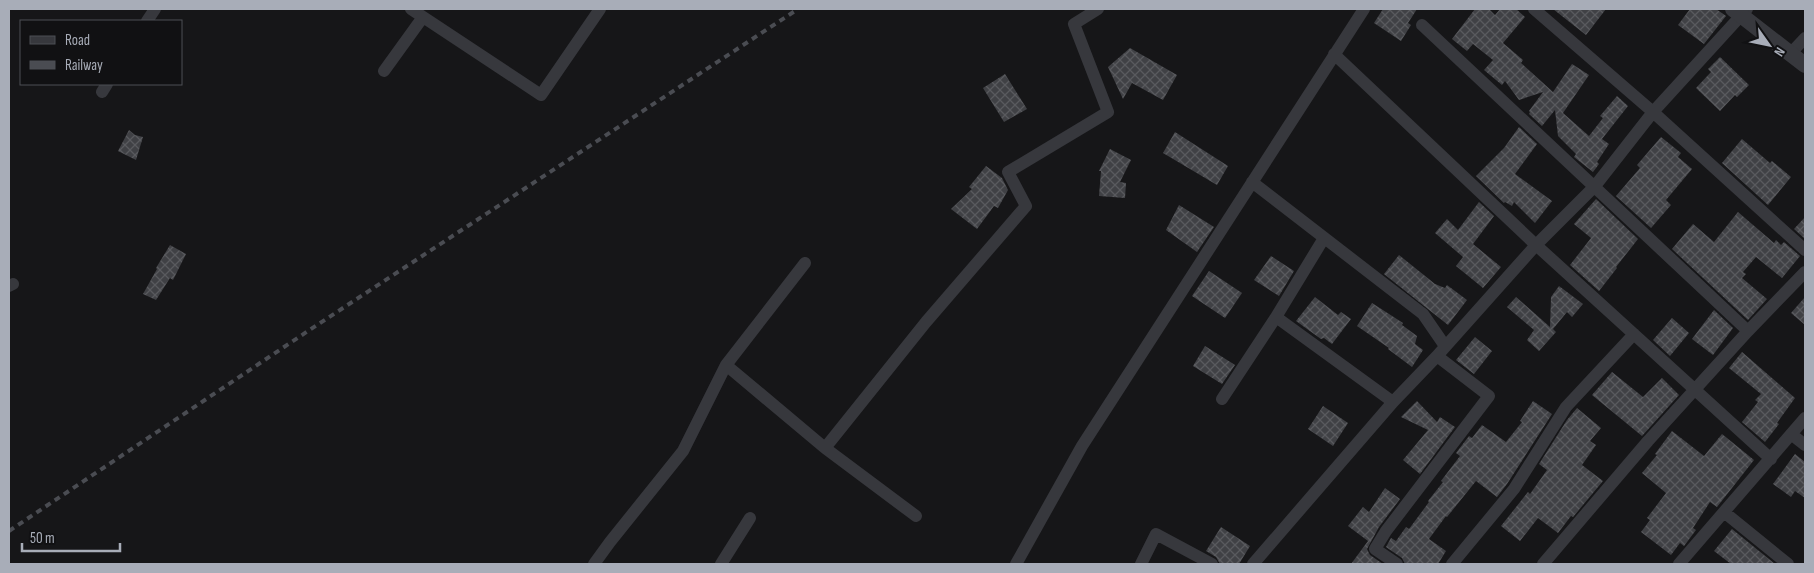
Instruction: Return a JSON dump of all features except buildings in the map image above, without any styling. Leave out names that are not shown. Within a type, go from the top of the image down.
[{"type":"street","points":[[148,20],[155,9]]},
{"type":"street","points":[[411,9],[542,95],[600,9]]},
{"type":"street","points":[[825,448],[926,322],[1026,206],[1008,172],[1108,112],[1074,24],[1098,9]]},
{"type":"street","points":[[1016,564],[1082,446],[1364,9]]},
{"type":"street","points":[[1534,9],[1654,112],[1805,250]]},
{"type":"street","points":[[1253,564],[1393,402],[1441,352],[1536,245],[1595,186],[1654,112],[1740,11],[1805,66]]},
{"type":"street","points":[[384,71],[423,17]]},
{"type":"street","points":[[1422,25],[1748,331]]},
{"type":"street","points":[[1791,53],[1805,38]]},
{"type":"street","points":[[1334,54],[1536,245],[1771,458]]},
{"type":"street","points":[[1252,182],[1423,314],[1441,352],[1489,396],[1386,531],[1375,549],[1397,564]]},
{"type":"street","points":[[1222,399],[1276,317],[1324,238]]},
{"type":"street","points":[[594,564],[683,451],[726,365],[805,263]]},
{"type":"street","points":[[1543,564],[1648,441],[1748,331],[1805,272]]},
{"type":"street","points":[[1276,317],[1393,402]]},
{"type":"street","points":[[1452,564],[1514,488],[1566,408],[1634,334]]},
{"type":"street","points":[[726,365],[825,448],[916,516]]},
{"type":"street","points":[[1679,564],[1805,418]]},
{"type":"street","points":[[1791,434],[1805,445]]},
{"type":"street","points":[[1724,512],[1788,564]]},
{"type":"street","points":[[721,564],[750,518]]},
{"type":"street","points":[[1141,564],[1156,534],[1212,564]]},
{"type":"railway","points":[[9,531],[308,331],[798,9]]}]
